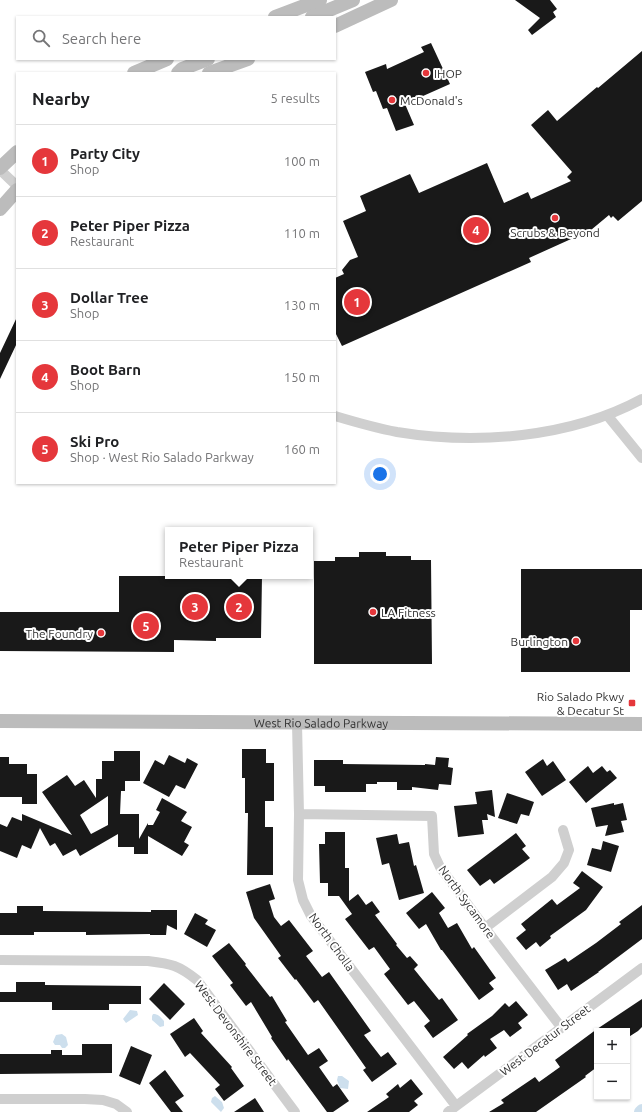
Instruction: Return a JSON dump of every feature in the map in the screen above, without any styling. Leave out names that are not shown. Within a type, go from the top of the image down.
[{"type":"main road","points":[[278,16],[320,0]]},
{"type":"main road","points":[[314,16],[353,0]]},
{"type":"main road","points":[[336,26],[391,0]]},
{"type":"main road","points":[[136,72],[165,60]]},
{"type":"main road","points":[[179,72],[182,69],[205,60]]},
{"type":"main road","points":[[212,72],[245,60]]},
{"type":"main road","points":[[0,169],[16,153]]},
{"type":"main road","points":[[0,209],[16,191]]},
{"type":"main road","name":"West Rio Salado Parkway","points":[[0,721],[642,724]]},
{"type":"street","points":[[0,169],[16,185]]},
{"type":"street","points":[[336,416],[397,432],[458,438],[485,438],[544,432],[571,426],[606,415],[642,399]]},
{"type":"street","points":[[606,415],[642,458]]},
{"type":"street","name":"North Cholla","points":[[297,723],[299,814],[298,880],[303,900],[311,916],[452,1109]]},
{"type":"street","name":"North Sycamore","points":[[299,814],[432,816],[434,854],[440,867],[561,1027]]},
{"type":"street","points":[[485,928],[552,877],[564,863],[568,850],[563,830]]},
{"type":"street","name":"West Devonshire Street","points":[[0,960],[148,961],[169,964],[184,969],[197,980],[295,1112]]},
{"type":"street","name":"West Decatur Street","points":[[452,1109],[642,968]]},
{"type":"street","points":[[0,1099],[103,1100],[116,1104],[127,1112]]},
{"type":"water","points":[[130,1010],[137,1011],[138,1015],[126,1023],[123,1019]]},
{"type":"water","points":[[153,1014],[158,1015],[164,1021],[164,1026],[160,1027],[152,1020]]},
{"type":"water","points":[[62,1034],[66,1037],[68,1045],[65,1048],[62,1048],[60,1045],[55,1045],[53,1042],[56,1035]]},
{"type":"water","points":[[338,1076],[342,1076],[349,1081],[348,1089],[340,1088],[337,1080]]},
{"type":"water","points":[[215,1096],[222,1102],[224,1108],[221,1112],[211,1102],[212,1098]]},
{"type":"building","points":[[515,0],[550,0],[557,9],[553,12],[556,17],[532,35],[528,30],[540,18]]},
{"type":"building","points":[[431,43],[450,84],[405,104],[414,125],[396,131],[387,108],[383,109],[376,91],[373,92],[365,72],[386,64],[387,69],[424,52],[421,47]]},
{"type":"building","points":[[642,51],[642,201],[618,221],[613,216],[611,218],[609,215],[591,230],[529,258],[531,262],[342,346],[336,334],[336,278],[344,274],[342,270],[350,260],[358,257],[343,221],[366,211],[360,196],[410,174],[419,193],[487,163],[504,203],[528,192],[531,199],[571,181],[567,177],[572,172],[531,125],[548,110],[557,121],[597,87],[598,88]]},
{"type":"building","points":[[16,319],[16,345],[0,379],[0,353]]},
{"type":"building","name":"LA Fitness","points":[[359,552],[386,552],[386,556],[411,556],[411,560],[431,560],[432,664],[314,664],[314,561],[335,561],[335,557],[359,557]]},
{"type":"building","name":"Burlington","points":[[521,569],[642,569],[642,610],[630,610],[630,672],[521,672]]},
{"type":"building","points":[[119,576],[165,576],[165,579],[262,579],[261,638],[216,638],[216,641],[174,640],[174,652],[0,651],[0,612],[119,612]]},
{"type":"building","points":[[242,749],[266,749],[266,763],[274,763],[274,801],[265,801],[265,827],[273,827],[273,875],[247,875],[248,813],[245,813],[245,778],[242,778]]},
{"type":"building","points":[[114,751],[140,751],[140,781],[125,781],[125,791],[121,791],[120,814],[139,814],[139,839],[148,823],[148,825],[153,825],[160,812],[156,810],[162,798],[187,812],[181,821],[192,827],[184,842],[189,845],[182,856],[148,836],[148,854],[134,854],[134,847],[118,847],[118,834],[80,856],[76,849],[63,856],[55,843],[50,846],[40,828],[31,849],[22,845],[17,858],[0,851],[0,824],[7,827],[12,817],[22,821],[22,814],[72,835],[42,792],[67,775],[75,786],[84,780],[96,798],[96,779],[102,779],[102,761],[114,761]],"holes":[[[108,796],[108,825],[91,834],[80,815]]]},
{"type":"building","points":[[169,755],[185,763],[187,758],[198,764],[185,789],[176,785],[169,797],[143,783],[155,760],[164,765]]},
{"type":"building","points":[[0,757],[9,757],[9,764],[27,764],[27,774],[37,774],[37,804],[22,804],[22,797],[0,797]]},
{"type":"building","points":[[436,757],[449,758],[448,767],[453,768],[451,785],[439,784],[438,790],[412,787],[412,790],[397,790],[397,782],[377,782],[377,784],[366,784],[366,792],[325,792],[325,786],[314,786],[314,760],[343,760],[343,764],[435,765]]},
{"type":"building","points":[[543,759],[547,766],[553,761],[566,780],[542,796],[525,772]]},
{"type":"building","points":[[588,766],[593,773],[602,766],[607,772],[610,770],[617,778],[586,803],[569,782]]},
{"type":"building","points":[[492,790],[495,817],[487,814],[488,820],[482,820],[484,834],[458,837],[454,806],[477,804],[475,792]]},
{"type":"building","points":[[507,793],[534,802],[529,816],[521,814],[517,824],[498,818]]},
{"type":"building","points":[[614,803],[614,805],[623,803],[627,820],[621,821],[624,832],[605,836],[608,825],[596,827],[591,808]]},
{"type":"building","points":[[325,832],[345,832],[345,868],[349,868],[349,901],[358,894],[366,905],[372,901],[380,912],[375,915],[397,944],[396,945],[407,958],[410,956],[418,965],[414,969],[439,1000],[442,998],[458,1020],[433,1038],[424,1026],[430,1021],[414,1001],[408,1005],[384,974],[390,969],[374,947],[369,950],[345,919],[352,914],[339,896],[328,896],[328,883],[320,883],[319,844],[325,844]]},
{"type":"building","points":[[516,833],[526,846],[522,849],[530,858],[494,884],[490,879],[480,886],[467,870]]},
{"type":"building","points":[[397,834],[399,844],[409,842],[414,866],[416,865],[424,893],[399,900],[389,863],[382,865],[376,838]]},
{"type":"building","points":[[603,841],[619,846],[611,872],[587,865],[592,848],[601,850]]},
{"type":"building","points":[[582,871],[603,887],[586,910],[550,936],[551,938],[540,947],[536,942],[526,950],[516,938],[526,930],[521,924],[552,899],[557,905],[580,888],[573,883]]},
{"type":"building","points":[[270,884],[275,899],[269,901],[274,917],[281,926],[289,920],[313,951],[306,956],[322,977],[329,972],[371,1031],[364,1035],[381,1057],[388,1052],[397,1064],[372,1082],[363,1070],[366,1068],[318,1000],[314,1003],[296,979],[295,980],[278,958],[281,956],[254,918],[246,892]]},
{"type":"building","points":[[432,892],[445,908],[439,913],[448,928],[457,923],[472,949],[474,947],[496,978],[489,983],[494,989],[479,1000],[441,950],[426,924],[419,929],[406,913]]},
{"type":"building","points":[[642,905],[642,939],[599,972],[571,991],[567,984],[558,990],[545,970],[565,958],[568,962],[621,924],[619,922]]},
{"type":"building","points":[[17,906],[43,906],[43,911],[151,912],[151,910],[177,910],[177,930],[167,925],[166,935],[86,935],[86,932],[34,932],[34,935],[0,935],[0,913],[17,913]]},
{"type":"building","points":[[195,913],[208,920],[205,924],[216,930],[207,947],[184,934]]},
{"type":"building","points":[[229,943],[270,997],[272,996],[287,1021],[285,1022],[308,1055],[319,1048],[328,1061],[319,1067],[333,1087],[337,1084],[349,1101],[333,1112],[327,1112],[288,1059],[287,1061],[271,1038],[272,1037],[251,1002],[246,1006],[230,985],[233,983],[212,956]]},
{"type":"building","points":[[16,982],[45,982],[45,985],[141,986],[141,1004],[109,1004],[109,1010],[52,1010],[52,1002],[0,1002],[0,992],[16,992]]},
{"type":"building","points":[[164,983],[185,1004],[170,1020],[149,999]]},
{"type":"building","points":[[642,999],[642,1027],[638,1031],[630,1036],[630,1028],[598,1028]]},
{"type":"building","points":[[516,1001],[528,1015],[518,1023],[522,1028],[510,1037],[504,1030],[490,1039],[497,1048],[485,1057],[484,1055],[468,1069],[462,1062],[454,1069],[443,1057],[468,1035],[467,1034],[492,1016],[505,1003],[509,1007]]},
{"type":"building","points":[[194,1018],[203,1031],[201,1033],[232,1067],[231,1068],[244,1086],[224,1101],[215,1089],[220,1085],[190,1053],[185,1057],[170,1034]]},
{"type":"building","points":[[594,1031],[594,1069],[585,1076],[586,1077],[536,1112],[489,1112],[504,1103],[501,1100],[535,1077],[539,1082],[560,1067],[555,1060]]},
{"type":"building","points":[[82,1044],[112,1044],[112,1073],[0,1074],[0,1054],[51,1054],[51,1050],[62,1050],[62,1055],[82,1055]]},
{"type":"building","points":[[131,1046],[152,1055],[140,1085],[119,1076]]},
{"type":"building","points":[[165,1070],[184,1096],[175,1102],[183,1112],[171,1112],[149,1083]]},
{"type":"building","points":[[411,1079],[423,1094],[414,1101],[418,1105],[409,1112],[367,1112],[389,1097],[386,1094],[398,1084],[400,1088]]},
{"type":"building","points":[[255,1098],[264,1112],[234,1112]]},
{"type":"place","name":"IHOP","points":[[426,73]]},
{"type":"place","name":"McDonald's","points":[[392,100]]},
{"type":"place","name":"Scrubs & Beyond","points":[[555,218]]},
{"type":"place","name":"Boot Barn","points":[[476,230]]},
{"type":"place","name":"Party City","points":[[357,302]]},
{"type":"place","name":"Dollar Tree","points":[[195,607]]},
{"type":"place","name":"Peter Piper Pizza","points":[[239,607]]},
{"type":"place","name":"LA Fitness","points":[[373,612]]},
{"type":"place","name":"Ski Pro","points":[[146,626]]},
{"type":"place","name":"The Foundry","points":[[101,633]]},
{"type":"place","name":"Burlington","points":[[576,641]]},
{"type":"place","name":"Rio Salado Pkwy & Decatur St","points":[[632,703]]}]
